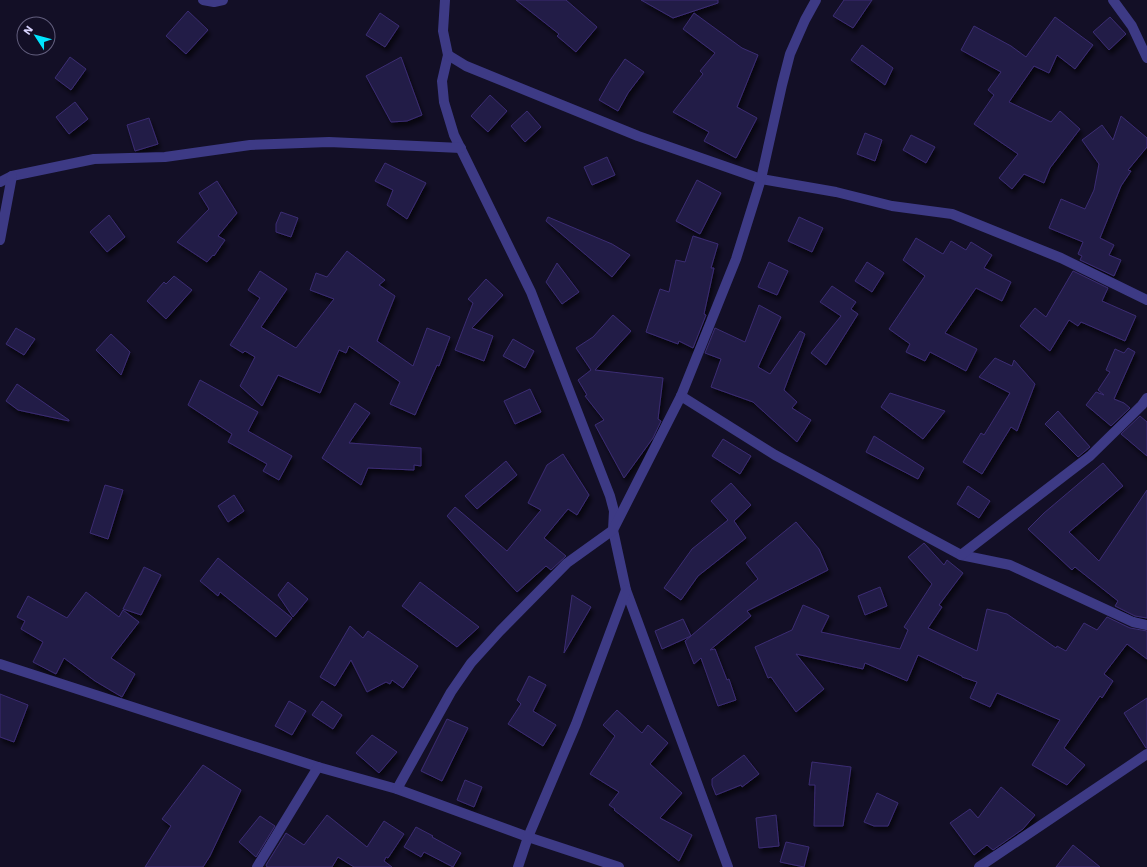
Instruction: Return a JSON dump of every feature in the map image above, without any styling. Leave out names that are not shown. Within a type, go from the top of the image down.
[{"type":"street","points":[[203,0],[214,2],[223,0]]},
{"type":"street","points":[[445,0],[443,31],[448,55],[442,81],[444,102],[454,135],[531,292],[610,496],[614,511],[613,530],[626,590],[728,867]]},
{"type":"street","points":[[397,789],[451,692],[471,663],[500,630],[567,563],[613,530],[681,396],[736,259],[761,179],[790,54],[805,20],[816,0]]},
{"type":"street","points":[[1113,0],[1132,26],[1147,58]]},
{"type":"street","points":[[448,55],[466,66],[638,136],[761,179],[836,192],[892,206],[952,214],[1061,258],[1147,300]]},
{"type":"street","points":[[0,182],[12,176],[94,159],[165,157],[250,145],[328,142],[461,148]]},
{"type":"street","points":[[0,240],[12,176]]},
{"type":"street","points":[[681,396],[775,455],[961,555],[1010,565],[1133,622],[1147,625]]},
{"type":"street","points":[[961,555],[1090,456],[1142,405],[1147,398]]},
{"type":"street","points":[[518,867],[528,837],[576,724],[626,590]]},
{"type":"street","points":[[0,664],[318,767],[397,789],[528,837],[619,867]]},
{"type":"street","points":[[979,867],[1147,754]]},
{"type":"street","points":[[257,867],[318,767]]},
{"type":"building","points":[[516,0],[566,0],[597,27],[576,52],[557,36],[559,34]]},
{"type":"building","points":[[641,0],[718,0],[718,3],[673,18]]},
{"type":"building","points":[[844,0],[872,0],[853,28],[833,16]]},
{"type":"building","points":[[188,11],[208,30],[186,54],[166,36]]},
{"type":"building","points":[[380,13],[399,26],[385,47],[366,35]]},
{"type":"building","points":[[694,13],[742,48],[758,55],[737,107],[757,118],[736,158],[704,141],[709,132],[673,112],[703,74],[700,71],[715,53],[683,29]]},
{"type":"building","points":[[1055,17],[1093,45],[1075,69],[1057,55],[1049,73],[1034,66],[1009,102],[1051,122],[1060,111],[1080,129],[1050,168],[1044,183],[1024,174],[1012,189],[999,178],[1018,154],[974,124],[994,95],[988,90],[1001,72],[961,50],[974,26],[1011,46],[1026,57]]},
{"type":"building","points":[[1110,17],[1126,34],[1109,50],[1093,32]]},
{"type":"building","points":[[862,45],[893,68],[885,85],[851,60]]},
{"type":"building","points":[[70,57],[86,69],[71,90],[55,78]]},
{"type":"building","points":[[401,57],[422,115],[407,121],[391,122],[366,76]]},
{"type":"building","points":[[625,59],[644,72],[628,93],[618,111],[599,100]]},
{"type":"building","points":[[490,95],[507,111],[488,132],[471,116]]},
{"type":"building","points":[[75,102],[88,119],[69,134],[56,117]]},
{"type":"building","points":[[527,111],[541,127],[525,142],[511,126]]},
{"type":"building","points":[[1121,116],[1147,138],[1147,147],[1128,170],[1131,171],[1121,186],[1100,238],[1114,245],[1109,255],[1121,260],[1114,276],[1080,260],[1082,256],[1078,254],[1083,242],[1049,228],[1061,199],[1085,209],[1094,190],[1099,164],[1082,140],[1102,125],[1113,140]]},
{"type":"building","points":[[149,118],[158,144],[135,151],[127,125]]},
{"type":"building","points":[[865,133],[882,140],[875,161],[857,154]]},
{"type":"building","points":[[911,135],[935,147],[926,163],[903,150]]},
{"type":"building","points":[[607,157],[615,175],[592,185],[584,167]]},
{"type":"building","points":[[385,163],[426,183],[407,219],[387,205],[393,190],[375,181]]},
{"type":"building","points":[[697,180],[721,193],[700,234],[676,221]]},
{"type":"building","points":[[217,181],[237,213],[218,236],[225,240],[214,256],[213,255],[207,262],[177,242],[209,209],[199,193]]},
{"type":"building","points":[[281,212],[298,218],[291,237],[276,232],[276,224]]},
{"type":"building","points":[[109,215],[125,237],[107,252],[90,232]]},
{"type":"building","points":[[548,217],[612,244],[630,255],[612,277],[546,221]]},
{"type":"building","points":[[799,217],[823,228],[812,252],[788,241]]},
{"type":"building","points":[[693,236],[718,244],[711,268],[714,268],[704,314],[706,315],[693,348],[679,341],[678,344],[646,332],[660,289],[669,292],[676,260],[685,262]]},
{"type":"building","points":[[916,238],[943,254],[951,241],[966,250],[971,242],[992,255],[984,268],[1011,282],[1002,301],[976,288],[945,333],[977,349],[966,371],[930,352],[925,361],[906,352],[910,344],[889,329],[925,276],[903,260]]},
{"type":"building","points":[[347,251],[385,280],[379,285],[395,296],[377,341],[413,366],[427,328],[450,337],[439,366],[437,365],[415,415],[390,404],[400,382],[349,346],[346,353],[339,350],[320,393],[278,375],[262,406],[240,386],[255,357],[245,351],[243,353],[230,345],[260,298],[248,290],[260,271],[287,289],[261,327],[296,348],[334,299],[310,290],[316,273],[327,277]]},
{"type":"building","points":[[769,262],[788,271],[777,295],[758,287]]},
{"type":"building","points":[[867,262],[884,273],[872,292],[855,281]]},
{"type":"building","points":[[557,263],[579,292],[562,304],[546,282]]},
{"type":"building","points":[[1073,271],[1108,288],[1102,301],[1136,316],[1125,341],[1081,322],[1078,326],[1069,320],[1050,351],[1020,326],[1035,308],[1046,317]]},
{"type":"building","points":[[174,276],[192,290],[166,319],[147,301],[164,282],[166,284]]},
{"type":"building","points":[[486,279],[503,295],[472,328],[493,336],[484,361],[455,350],[473,303],[468,299]]},
{"type":"building","points":[[832,286],[856,302],[851,309],[858,314],[826,365],[811,353],[841,316],[820,302]]},
{"type":"building","points":[[759,305],[781,317],[758,367],[770,374],[800,331],[805,334],[784,390],[797,402],[792,408],[811,420],[797,442],[753,402],[711,387],[721,359],[705,353],[715,328],[745,342]]},
{"type":"building","points":[[613,315],[631,331],[595,370],[663,378],[658,419],[661,421],[653,438],[624,478],[595,425],[604,420],[585,396],[587,395],[578,380],[591,370],[576,348],[593,337]]},
{"type":"building","points":[[16,328],[35,339],[24,355],[6,344]]},
{"type":"building","points":[[111,334],[130,352],[121,375],[96,350]]},
{"type":"building","points":[[513,339],[534,351],[525,368],[503,356]]},
{"type":"building","points":[[1128,348],[1135,352],[1114,399],[1124,403],[1130,408],[1111,426],[1086,405],[1096,392],[1104,395],[1098,390],[1110,372],[1106,370],[1115,349],[1124,353]]},
{"type":"building","points":[[995,358],[1012,366],[1014,360],[1035,384],[1017,431],[1011,427],[982,474],[963,462],[981,433],[984,435],[1010,393],[979,377]]},
{"type":"building","points":[[200,380],[258,412],[248,431],[292,456],[279,480],[263,471],[267,464],[228,442],[232,434],[188,405]]},
{"type":"building","points":[[17,384],[69,421],[18,410],[6,401]]},
{"type":"building","points":[[530,389],[541,412],[515,424],[504,401]]},
{"type":"building","points":[[890,393],[945,411],[923,439],[881,407]]},
{"type":"building","points":[[355,403],[370,413],[349,443],[421,448],[421,466],[414,465],[414,470],[368,468],[361,485],[322,458]]},
{"type":"building","points":[[1058,411],[1090,447],[1078,457],[1045,424]]},
{"type":"building","points":[[1140,416],[1147,422],[1147,456],[1121,434]]},
{"type":"building","points":[[874,436],[924,468],[918,479],[866,452]]},
{"type":"building","points":[[723,439],[751,456],[740,474],[712,456]]},
{"type":"building","points":[[563,454],[589,495],[577,515],[568,509],[544,538],[566,556],[551,570],[546,566],[517,592],[447,516],[455,507],[507,551],[541,510],[528,503],[547,465]]},
{"type":"building","points":[[506,461],[517,475],[477,509],[465,496]]},
{"type":"building","points":[[1103,463],[1123,486],[1069,532],[1099,561],[1147,490],[1147,618],[1135,616],[1115,606],[1118,601],[1075,567],[1072,570],[1028,529],[1044,513]]},
{"type":"building","points":[[731,483],[751,505],[734,521],[746,538],[698,576],[681,600],[664,588],[692,549],[728,520],[711,501]]},
{"type":"building","points":[[105,485],[123,490],[108,539],[90,533]]},
{"type":"building","points":[[968,486],[990,501],[979,518],[957,504]]},
{"type":"building","points":[[234,495],[244,511],[228,522],[218,506]]},
{"type":"building","points":[[796,522],[819,549],[828,570],[747,611],[751,616],[710,650],[715,649],[727,680],[729,679],[736,700],[718,706],[701,658],[694,664],[685,641],[758,579],[746,563]]},
{"type":"building","points":[[924,543],[944,565],[947,560],[963,573],[939,605],[942,607],[928,628],[977,651],[987,609],[1007,614],[1056,648],[1057,646],[1066,651],[1084,623],[1097,630],[1107,617],[1130,628],[1147,631],[1147,659],[1127,644],[1104,674],[1113,681],[1102,698],[1100,696],[1064,748],[1085,765],[1067,785],[1032,765],[1060,720],[997,693],[990,707],[970,698],[977,682],[962,677],[918,655],[907,681],[865,663],[863,669],[796,654],[824,689],[796,712],[771,677],[768,678],[755,647],[792,630],[803,605],[829,616],[821,632],[900,649],[908,630],[904,627],[932,584],[908,557]]},
{"type":"building","points":[[218,558],[292,618],[276,637],[220,592],[218,596],[200,581]]},
{"type":"building","points":[[144,567],[161,575],[141,615],[123,609]]},
{"type":"building","points":[[288,582],[308,599],[293,617],[278,595]]},
{"type":"building","points":[[420,582],[479,627],[457,647],[402,606]]},
{"type":"building","points":[[880,587],[887,606],[865,615],[858,596]]},
{"type":"building","points":[[86,592],[119,617],[123,610],[139,622],[111,658],[135,674],[122,697],[95,681],[64,658],[56,674],[33,662],[43,642],[21,629],[25,621],[17,617],[28,596],[67,618]]},
{"type":"building","points":[[572,595],[591,607],[564,653]]},
{"type":"building","points":[[683,619],[691,636],[662,649],[655,631]]},
{"type":"building","points":[[350,626],[363,638],[368,631],[418,666],[403,688],[392,680],[390,684],[386,682],[367,692],[351,660],[335,686],[320,677]]},
{"type":"building","points":[[529,676],[546,685],[533,711],[556,725],[543,746],[508,724],[521,704],[517,700]]},
{"type":"building","points":[[0,694],[28,705],[14,742],[0,737]]},
{"type":"building","points":[[1147,698],[1147,748],[1146,748],[1124,713]]},
{"type":"building","points":[[289,701],[306,711],[292,735],[275,726]]},
{"type":"building","points":[[322,701],[342,715],[333,729],[312,715]]},
{"type":"building","points":[[617,710],[642,733],[648,725],[668,743],[650,764],[682,793],[660,818],[692,835],[679,861],[614,810],[615,809],[609,805],[619,792],[590,774],[615,736],[603,725]]},
{"type":"building","points":[[447,719],[468,728],[442,781],[421,771]]},
{"type":"building","points":[[372,735],[397,752],[379,773],[356,753]]},
{"type":"building","points":[[744,755],[759,774],[742,787],[741,785],[716,795],[712,785],[712,779]]},
{"type":"building","points":[[812,762],[851,767],[843,826],[814,826],[815,785],[809,785]]},
{"type":"building","points":[[203,765],[241,790],[210,856],[203,867],[145,867],[171,826],[162,819]]},
{"type":"building","points":[[465,780],[482,787],[474,807],[457,800]]},
{"type":"building","points":[[1001,787],[1035,815],[1023,829],[993,850],[987,845],[974,855],[950,823],[970,809],[978,818]]},
{"type":"building","points":[[877,793],[898,803],[888,826],[874,826],[864,822]]},
{"type":"building","points":[[327,815],[367,847],[384,821],[404,834],[388,858],[386,857],[384,861],[392,867],[354,867],[338,857],[332,867],[267,867],[266,865],[286,833],[304,845]]},
{"type":"building","points":[[776,815],[779,846],[759,848],[756,818]]},
{"type":"building","points":[[260,816],[275,826],[256,857],[239,842]]},
{"type":"building","points":[[416,827],[461,853],[453,867],[424,852],[421,857],[404,847]]},
{"type":"building","points":[[786,842],[809,847],[804,867],[780,862]]},
{"type":"building","points":[[1073,845],[1100,867],[1056,867]]}]
